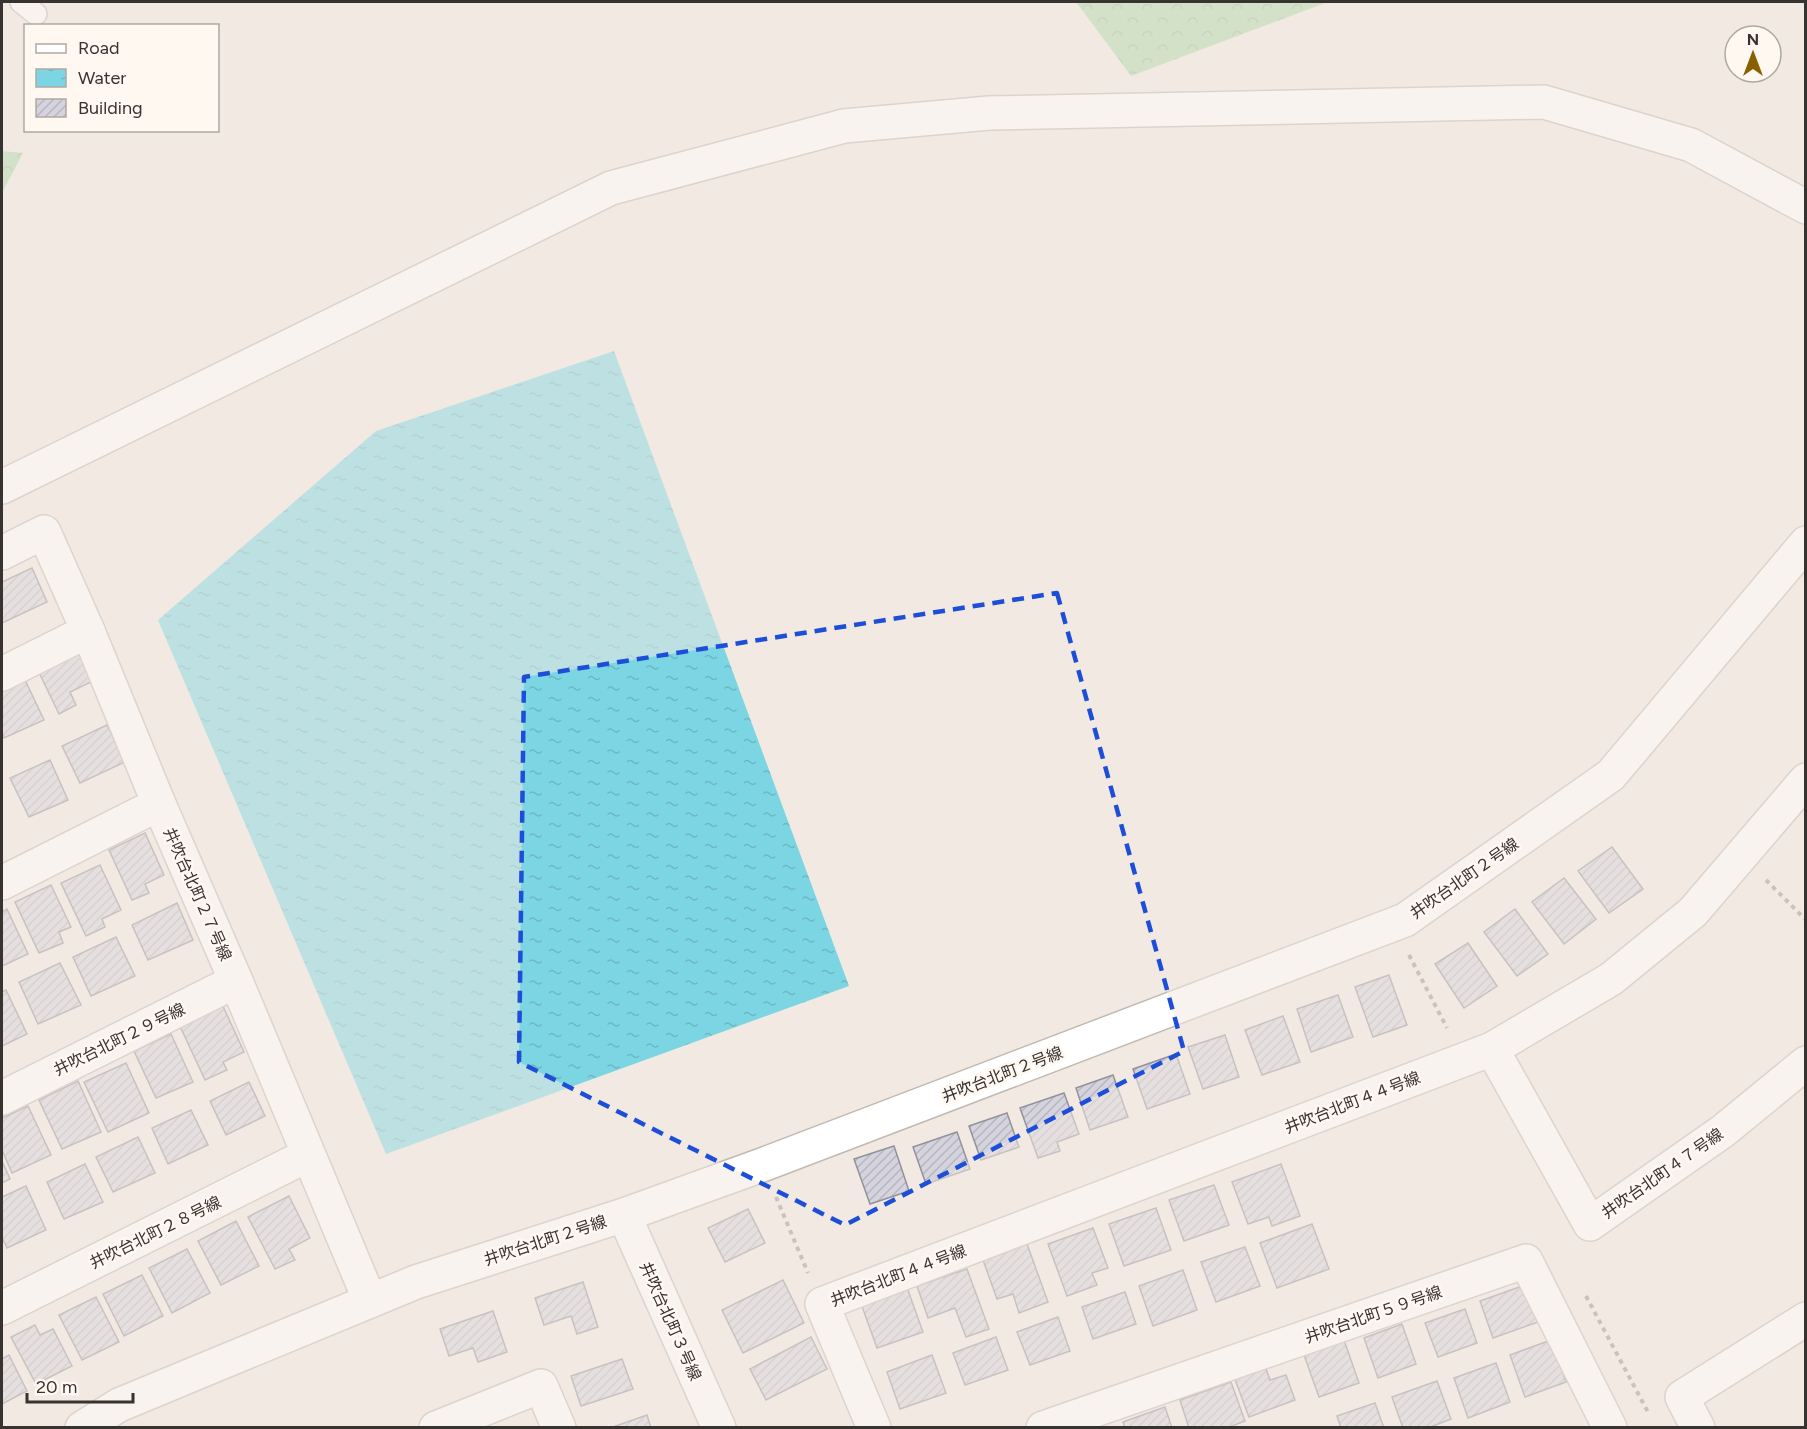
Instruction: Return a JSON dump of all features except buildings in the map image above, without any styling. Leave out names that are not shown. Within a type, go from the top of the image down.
[{"type":"street","points":[[2,487],[611,188],[844,126],[989,113],[1544,102],[1691,145],[1806,207]]},
{"type":"street","name":"井吹台北町２７号線","points":[[2,553],[44,531],[236,981],[369,1301]]},
{"type":"street","name":"井吹台北町２号線","points":[[82,1428],[119,1405],[416,1282],[624,1215],[762,1166],[1405,920],[1611,775],[1806,543]]},
{"type":"street","points":[[2,674],[88,631]]},
{"type":"street","name":"井吹台北町４４号線","points":[[822,1304],[1478,1055],[1611,979],[1693,912],[1806,780]]},
{"type":"street","points":[[2,883],[159,804]]},
{"type":"street","name":"井吹台北町２９号線","points":[[2,1098],[236,981]]},
{"type":"street","name":"井吹台北町４７号線","points":[[1478,1055],[1590,1224],[1723,1131],[1806,1063]]},
{"type":"street","name":"井吹台北町２８号線","points":[[2,1308],[308,1155]]},
{"type":"street","name":"井吹台北町３号線","points":[[624,1215],[719,1428]]},
{"type":"street","name":"井吹台北町５９号線","points":[[1043,1428],[1526,1261],[1610,1428]]},
{"type":"street","points":[[822,1304],[874,1428]]},
{"type":"street","points":[[1698,1428],[1682,1397],[1806,1319]]},
{"type":"street","points":[[436,1428],[541,1386],[559,1428]]},
{"type":"path","points":[[1741,856],[1806,920]]},
{"type":"path","points":[[1393,924],[1478,1055]]},
{"type":"path","points":[[762,1166],[822,1304]]},
{"type":"highlighted area","points":[[1057,593],[1184,1051],[845,1225],[519,1062],[524,677]]},
{"type":"green space","points":[[1076,2],[1328,2],[1131,76]]},
{"type":"green space","points":[[2,151],[23,153],[2,193]]},
{"type":"water","points":[[614,351],[849,986],[386,1154],[158,620],[376,431]]}]
